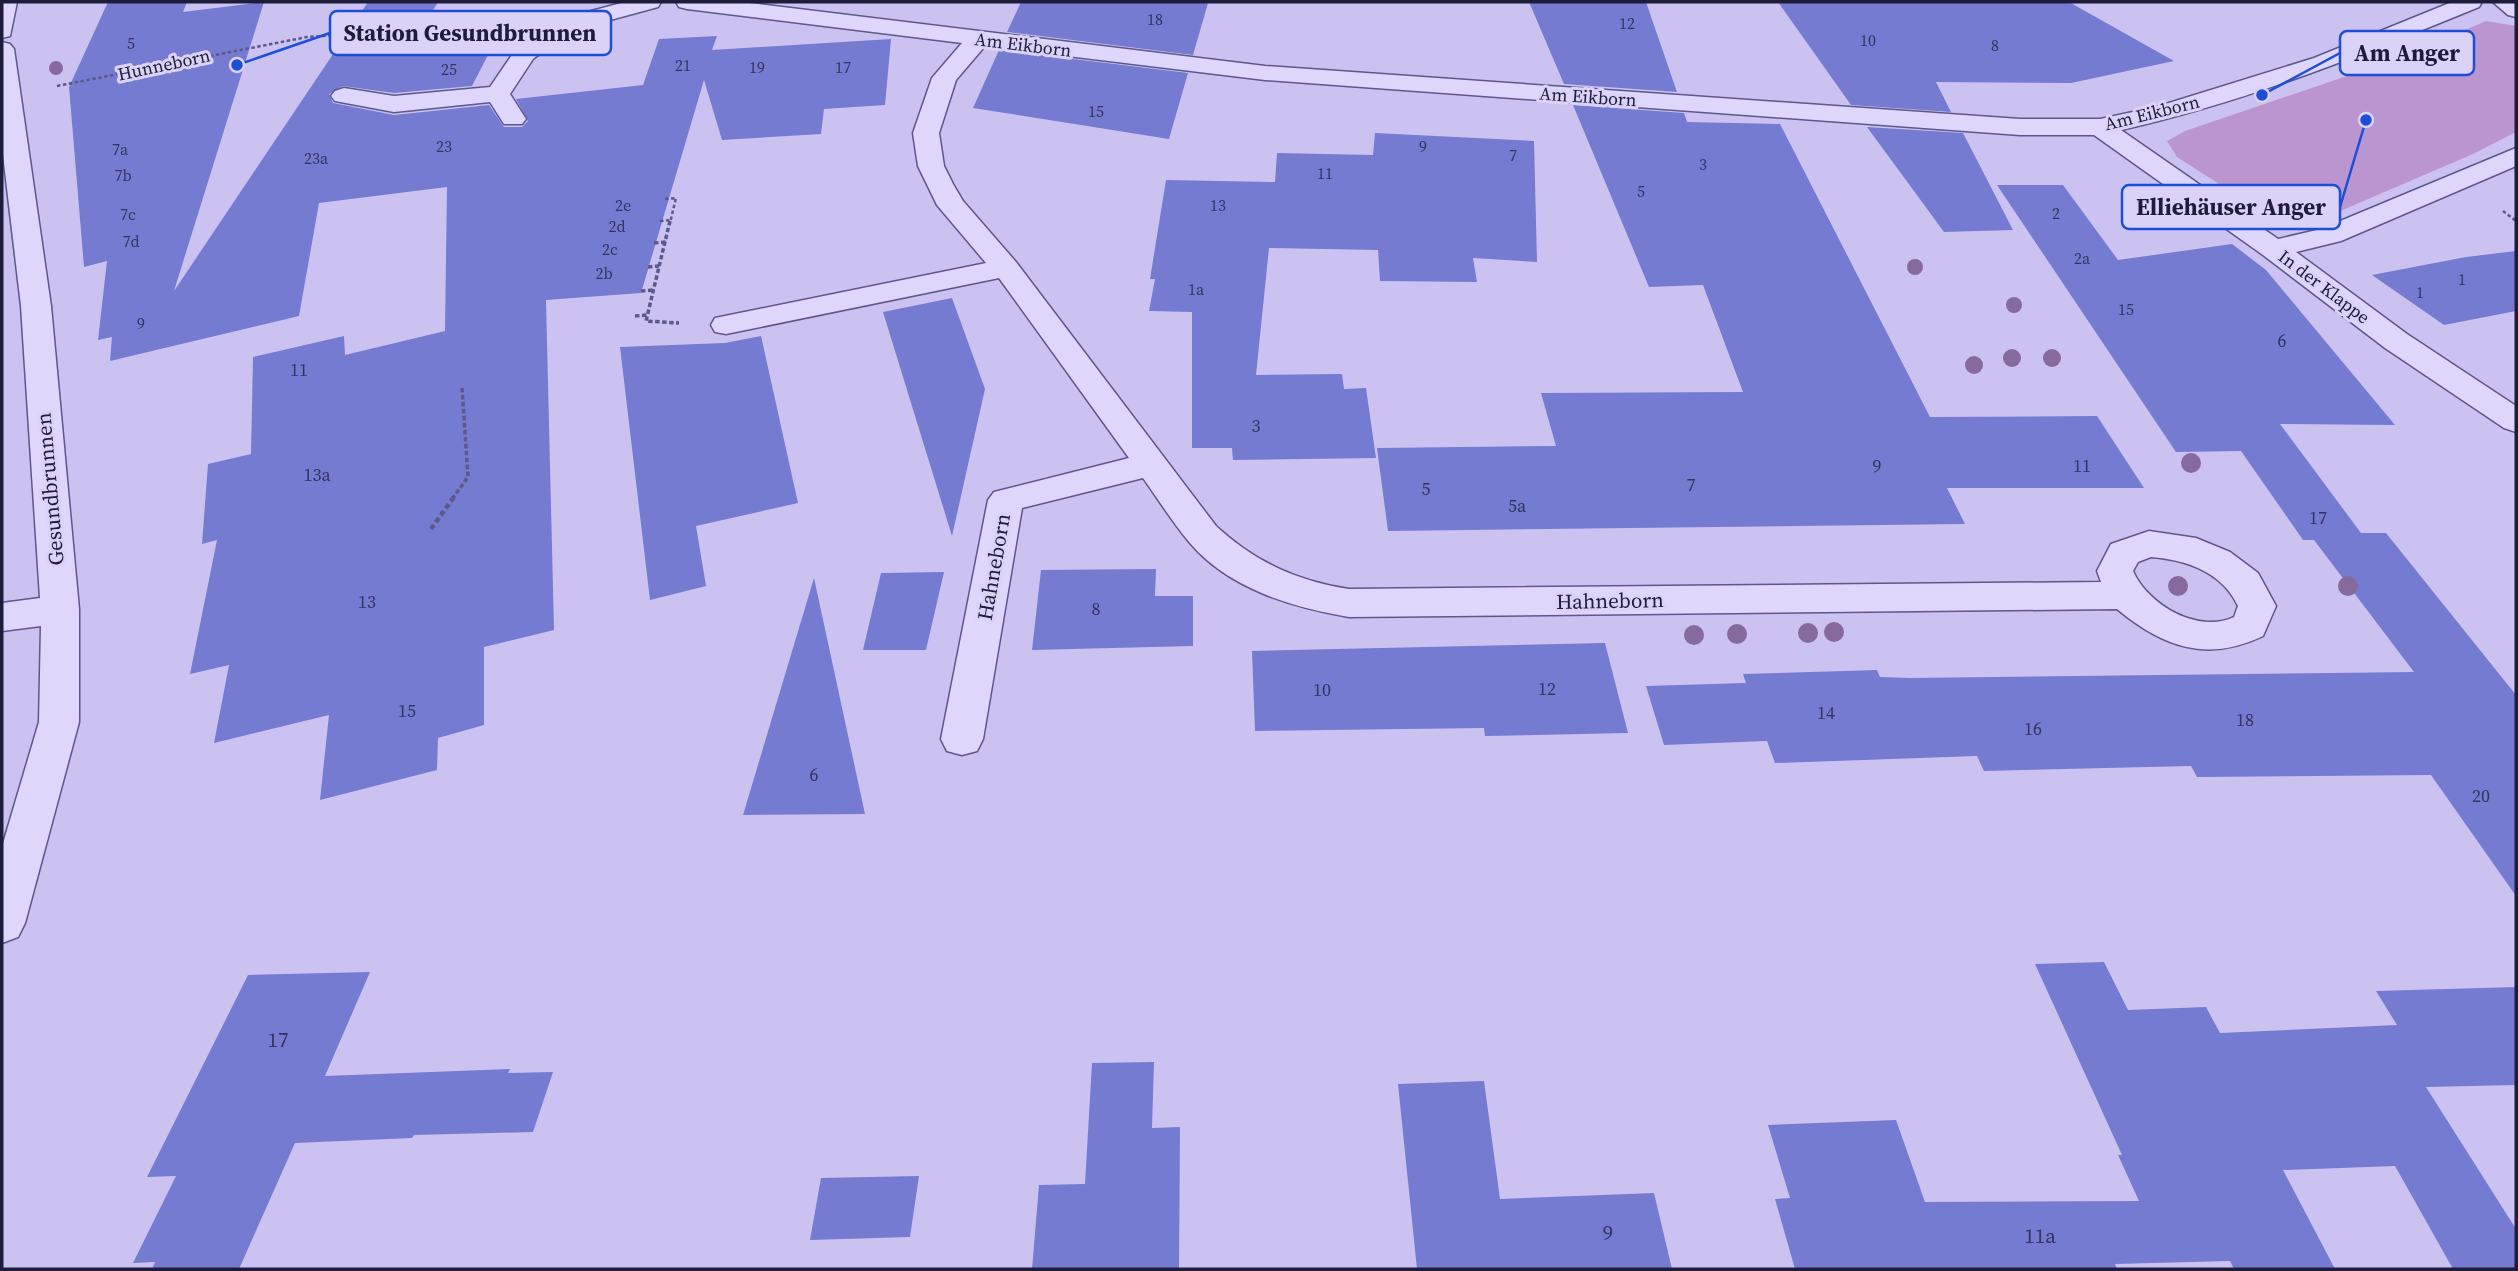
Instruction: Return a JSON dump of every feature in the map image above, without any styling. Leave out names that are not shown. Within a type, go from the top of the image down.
[{"type":"street","points":[[2,31],[6,2]]},
{"type":"street","points":[[498,94],[524,54],[558,27],[650,2]]},
{"type":"street","name":"Am Eikborn","points":[[687,2],[1201,66],[1400,85],[2020,127],[2099,127],[2162,113],[2323,63],[2471,2]]},
{"type":"street","points":[[2504,2],[2516,10]]},
{"type":"street","name":"Hahneborn","points":[[978,39],[944,78],[926,133],[931,166],[939,184],[951,205],[1006,268],[1203,535],[1221,554],[1248,573],[1313,598],[1349,603],[2125,595]]},
{"type":"street","name":"Gesundbrunnen","points":[[2,49],[36,306],[60,609],[58,722],[5,900]]},
{"type":"street","points":[[344,96],[394,104],[498,94]]},
{"type":"street","points":[[498,94],[513,120]]},
{"type":"street","name":"In der Klappe","points":[[2099,127],[2273,249],[2396,341],[2516,421]]},
{"type":"street","points":[[2273,249],[2331,235],[2516,156]]},
{"type":"street","points":[[726,325],[1006,268]]},
{"type":"street","name":"Hahneborn","points":[[962,739],[1006,500],[1152,464]]},
{"type":"street","points":[[2,617],[60,609]]},
{"type":"path","name":"Hunneborn","points":[[9,96],[307,37],[544,23],[558,27]]},
{"type":"path","points":[[665,199],[676,198],[646,321],[726,325]]},
{"type":"path","points":[[660,221],[671,220]]},
{"type":"path","points":[[654,243],[666,242]]},
{"type":"path","points":[[648,267],[660,266]]},
{"type":"path","points":[[641,291],[653,290]]},
{"type":"path","points":[[635,316],[647,316]]},
{"type":"path","points":[[431,528],[468,477],[462,388]]},
{"type":"shaded area","points":[[2486,21],[2516,26],[2516,132],[2473,154],[2310,224],[2280,220],[2258,209],[2177,157],[2167,141],[2185,131],[2397,59]]},
{"type":"building","points":[[108,2],[187,2],[183,12],[264,2],[174,291],[368,2],[438,2],[419,33],[502,28],[472,86],[394,93],[343,86],[329,94],[333,103],[394,115],[489,105],[504,127],[522,127],[528,121],[516,99],[643,85],[659,39],[717,36],[712,50],[891,39],[885,105],[824,109],[821,134],[722,140],[704,80],[641,293],[546,300],[554,630],[484,647],[484,725],[438,738],[437,770],[320,800],[329,715],[214,743],[229,665],[190,674],[217,540],[202,544],[208,464],[251,454],[253,357],[344,336],[345,355],[445,331],[447,187],[319,203],[299,316],[110,361],[112,337],[98,340],[107,261],[84,267],[69,87]]},
{"type":"building","points":[[1021,2],[1208,3],[1193,55],[1007,32]]},
{"type":"building","points":[[1529,2],[1646,2],[1677,92],[1564,84]]},
{"type":"building","points":[[1778,2],[2069,2],[2174,61],[2071,83],[1936,82],[1951,112],[1851,105]]},
{"type":"building","points":[[999,50],[1188,73],[1169,139],[973,108]]},
{"type":"building","points":[[1573,105],[1684,113],[1687,122],[1780,124],[1930,417],[2097,416],[2144,488],[1947,488],[1965,524],[1388,531],[1377,448],[1556,446],[1541,393],[1743,392],[1703,285],[1649,287]]},
{"type":"building","points":[[1867,127],[1963,133],[2013,230],[1944,232]]},
{"type":"building","points":[[1375,133],[1534,141],[1537,262],[1473,258],[1477,282],[1380,281],[1378,250],[1269,248],[1256,375],[1342,374],[1344,389],[1366,388],[1376,458],[1233,460],[1232,448],[1192,448],[1192,312],[1149,311],[1155,279],[1150,279],[1166,180],[1275,182],[1277,153],[1373,155]]},
{"type":"building","points":[[1997,185],[2063,185],[2118,260],[2232,244],[2266,270],[2395,425],[2280,424],[2361,533],[2386,533],[2516,695],[2516,896],[2431,775],[2197,777],[2191,766],[1984,771],[1977,756],[1775,763],[1767,741],[1664,745],[1646,686],[1746,683],[1743,674],[1877,670],[1880,677],[1911,678],[2414,672],[2314,540],[2303,540],[2241,451],[2176,452]]},
{"type":"building","points":[[2516,251],[2516,311],[2444,325],[2372,275],[2466,257]]},
{"type":"building","points":[[952,298],[985,389],[952,536],[883,312]]},
{"type":"building","points":[[761,336],[798,503],[696,526],[706,586],[650,600],[620,347],[725,343]]},
{"type":"building","points":[[1156,569],[1155,596],[1193,596],[1193,646],[1032,650],[1041,570]]},
{"type":"building","points":[[944,572],[926,650],[863,650],[881,573]]},
{"type":"building","points":[[814,578],[865,814],[743,815]]},
{"type":"building","points":[[1605,643],[1628,733],[1485,736],[1484,728],[1255,731],[1252,651]]},
{"type":"building","points":[[2104,962],[2128,1010],[2206,1007],[2220,1033],[2397,1025],[2376,991],[2516,987],[2516,1085],[2426,1087],[2516,1229],[2516,1269],[2453,1269],[2395,1166],[2283,1170],[2335,1269],[2234,1269],[2230,1261],[2115,1264],[2117,1269],[1795,1269],[1775,1199],[1790,1198],[1768,1125],[1896,1120],[1925,1202],[2139,1201],[2118,1155],[2122,1155],[2035,964]]},
{"type":"building","points":[[370,972],[325,1076],[510,1069],[508,1073],[553,1072],[533,1132],[414,1135],[412,1138],[295,1143],[239,1269],[152,1269],[155,1262],[133,1263],[176,1176],[147,1177],[248,975]]},
{"type":"building","points":[[1154,1062],[1152,1128],[1180,1127],[1179,1269],[1032,1269],[1039,1185],[1085,1184],[1092,1063]]},
{"type":"building","points":[[1484,1081],[1500,1199],[1654,1193],[1672,1269],[1417,1269],[1398,1084]]},
{"type":"building","points":[[919,1176],[910,1237],[810,1240],[821,1178]]},
{"type":"place","name":"Station Gesundbrunnen","points":[[237,65]]},
{"type":"place","name":"Am Anger","points":[[2262,95]]},
{"type":"place","name":"Elliehäuser Anger","points":[[2366,120]]}]
